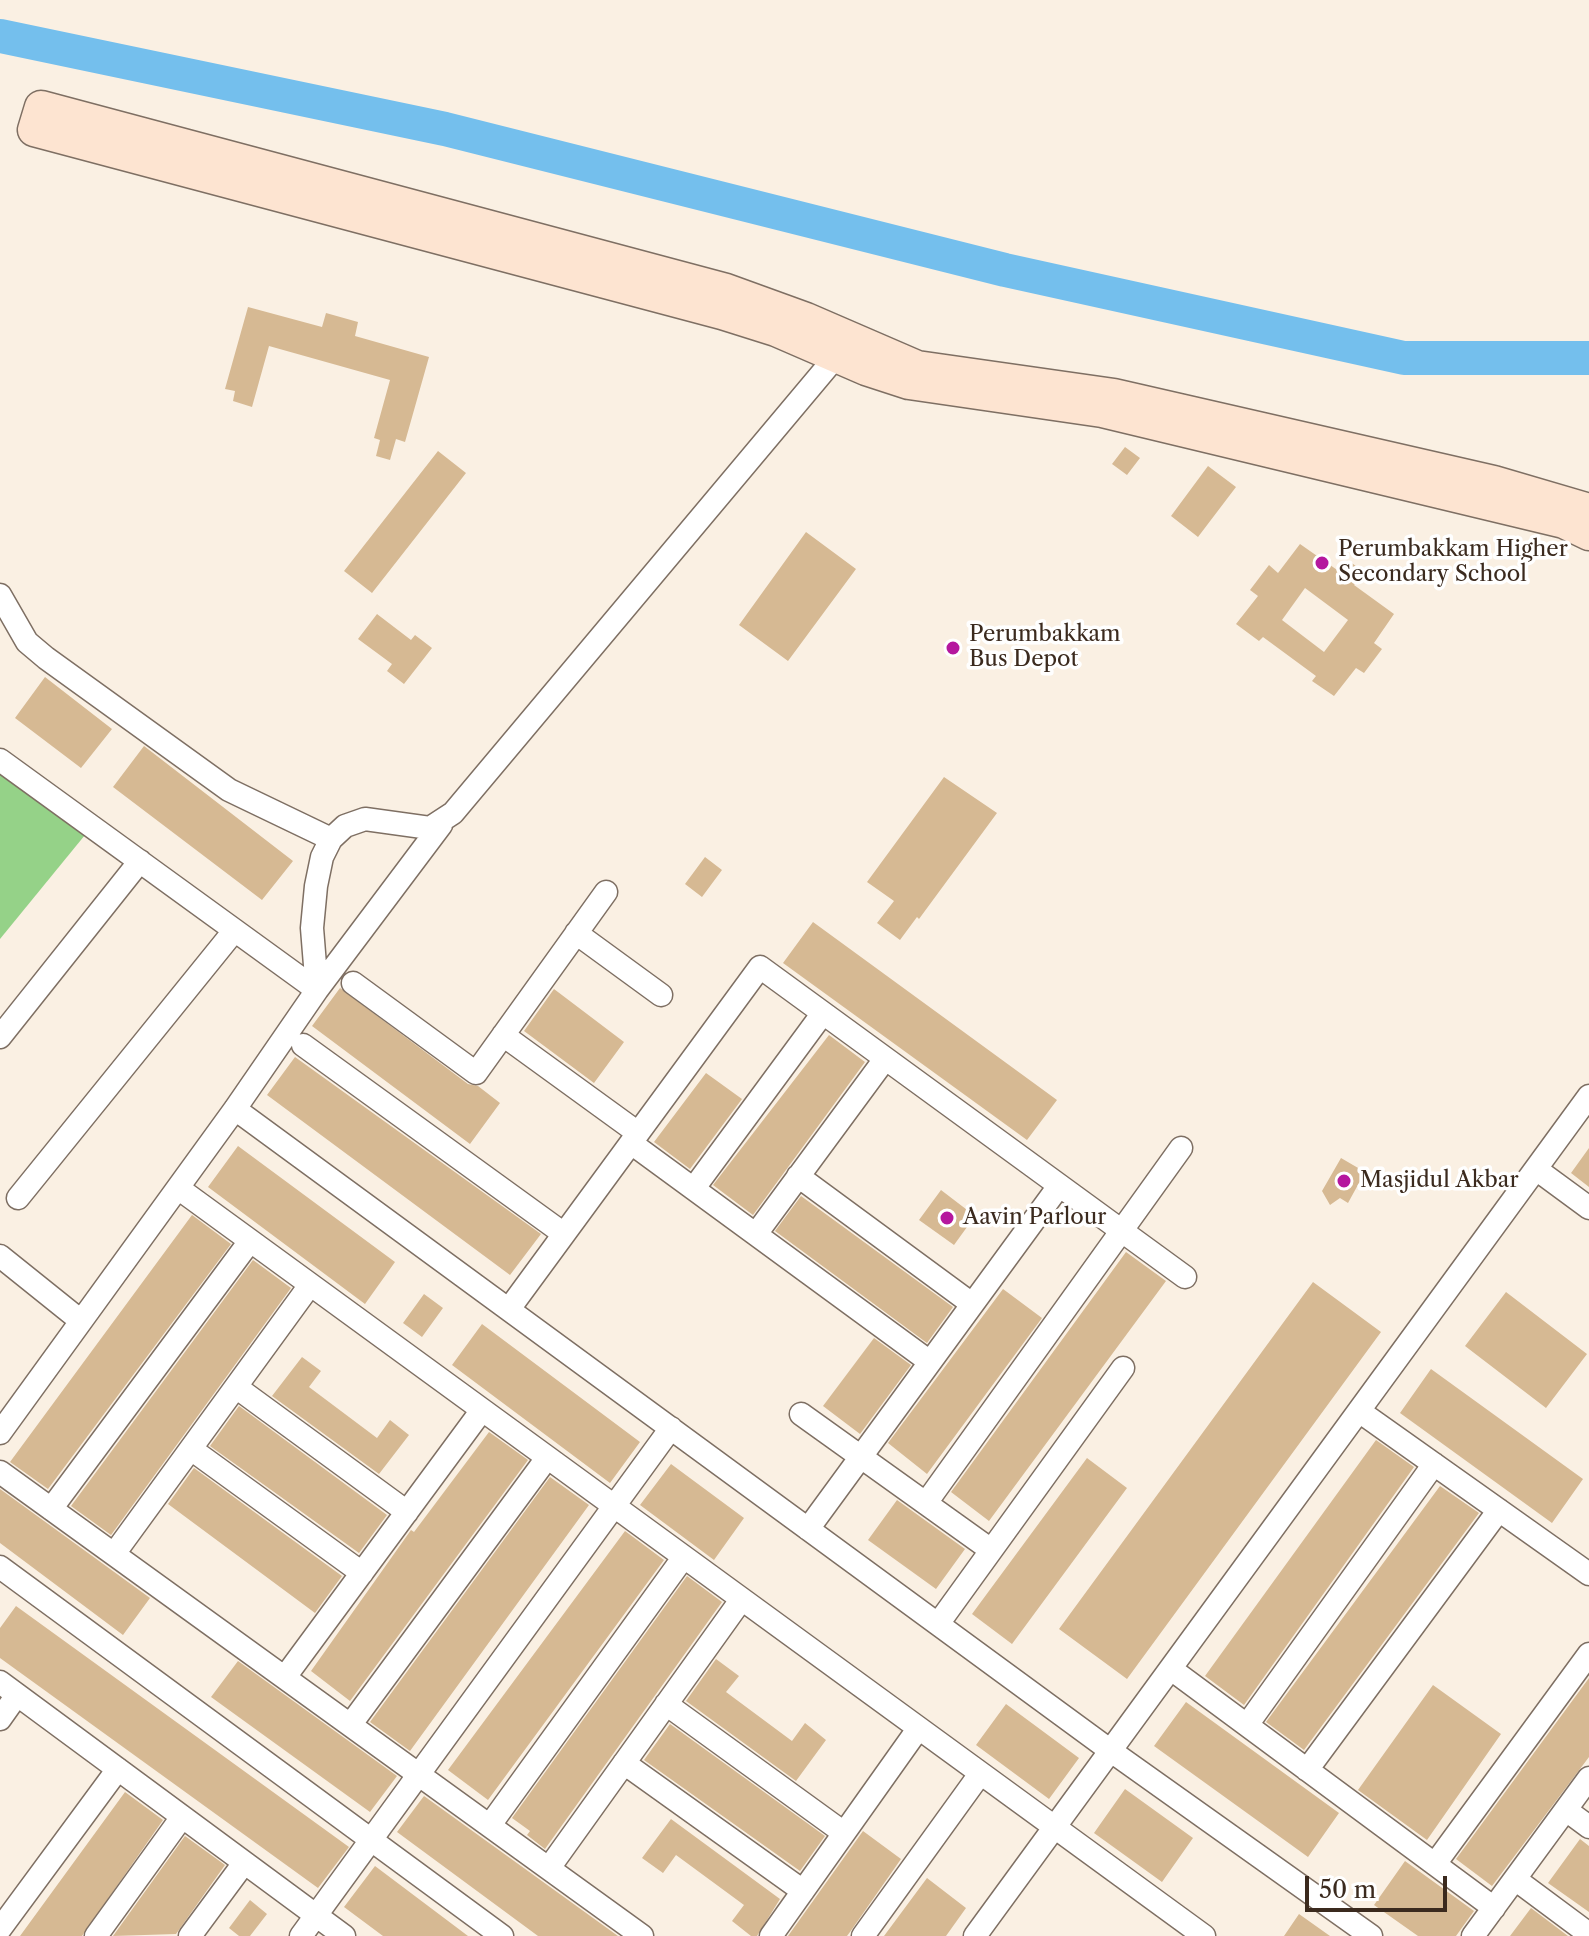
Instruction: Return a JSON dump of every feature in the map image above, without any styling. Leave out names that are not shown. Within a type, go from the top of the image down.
[{"type":"street","points":[[1589,510],[1494,482],[1114,395],[917,367],[843,348],[776,330],[722,313],[34,130],[41,107],[726,290],[806,319],[843,348],[909,383],[1102,411],[1564,522],[1589,534]]},
{"type":"street","points":[[0,1433],[235,1109],[317,990],[441,825],[843,348]]},
{"type":"street","points":[[0,595],[27,642],[58,667],[229,790],[331,839]]},
{"type":"street","points":[[0,760],[317,990]]},
{"type":"street","points":[[317,990],[312,928],[314,900],[322,857],[331,839],[345,826],[365,819],[430,828],[441,825]]},
{"type":"street","points":[[0,1037],[140,861]]},
{"type":"street","points":[[353,983],[476,1073],[606,892]]},
{"type":"street","points":[[18,1198],[234,931]]},
{"type":"street","points":[[576,933],[661,995]]},
{"type":"street","points":[[509,1309],[760,967],[1185,1277]]},
{"type":"street","points":[[694,1188],[823,1013]]},
{"type":"street","points":[[503,1035],[694,1188],[930,1362]]},
{"type":"street","points":[[303,1045],[564,1234]]},
{"type":"street","points":[[756,1234],[885,1059]]},
{"type":"street","points":[[975,1936],[1589,1096]]},
{"type":"street","points":[[235,1109],[1111,1751],[1371,1936]]},
{"type":"street","points":[[926,1503],[1181,1148]]},
{"type":"street","points":[[1536,1169],[1589,1208]]},
{"type":"street","points":[[798,1176],[972,1304]]},
{"type":"street","points":[[808,1529],[1059,1186]]},
{"type":"street","points":[[178,1188],[1204,1936]]},
{"type":"street","points":[[51,1509],[250,1241]]},
{"type":"street","points":[[0,1256],[81,1321]]},
{"type":"street","points":[[114,1554],[310,1285]]},
{"type":"street","points":[[938,1624],[1123,1368]]},
{"type":"street","points":[[236,1387],[407,1512]]},
{"type":"street","points":[[285,1677],[482,1410]]},
{"type":"street","points":[[1359,1411],[1589,1574]]},
{"type":"street","points":[[801,1414],[991,1550]]},
{"type":"street","points":[[301,1936],[671,1428]]},
{"type":"street","points":[[191,1449],[362,1573]]},
{"type":"street","points":[[351,1724],[547,1458]]},
{"type":"street","points":[[1247,1725],[1434,1464]]},
{"type":"street","points":[[0,1472],[642,1936]]},
{"type":"street","points":[[1307,1770],[1499,1510]]},
{"type":"street","points":[[490,1825],[683,1558]]},
{"type":"street","points":[[0,1567],[502,1936]]},
{"type":"street","points":[[549,1868],[741,1600]]},
{"type":"street","points":[[1435,1864],[1589,1654]]},
{"type":"street","points":[[1171,1669],[1494,1908]]},
{"type":"street","points":[[0,1719],[9,1689],[344,1936]]},
{"type":"street","points":[[666,1704],[844,1833]]},
{"type":"street","points":[[771,1936],[918,1729]]},
{"type":"street","points":[[624,1763],[803,1891]]},
{"type":"street","points":[[0,1929],[118,1769]]},
{"type":"street","points":[[863,1936],[980,1774]]},
{"type":"street","points":[[1473,1936],[1589,1778]]},
{"type":"street","points":[[1566,1810],[1589,1827]]},
{"type":"street","points":[[96,1936],[182,1817]]},
{"type":"street","points":[[190,1936],[244,1863]]},
{"type":"street","points":[[1515,1879],[1589,1934]]},
{"type":"green space","points":[[0,748],[94,824],[0,939]]},
{"type":"building","points":[[248,307],[322,327],[326,313],[358,322],[355,336],[429,357],[405,442],[396,439],[390,460],[376,456],[380,440],[374,438],[390,380],[269,346],[252,407],[233,401],[235,391],[225,389]]},
{"type":"building","points":[[1125,447],[1140,458],[1127,475],[1112,464]]},
{"type":"building","points":[[438,451],[466,473],[372,593],[344,571]]},
{"type":"building","points":[[1208,466],[1236,487],[1198,537],[1171,516]]},
{"type":"building","points":[[806,532],[856,569],[788,661],[739,625]]},
{"type":"building","points":[[1300,544],[1340,572],[1349,561],[1364,572],[1354,585],[1394,614],[1374,643],[1382,649],[1364,673],[1356,668],[1334,696],[1312,681],[1316,676],[1263,637],[1259,641],[1236,624],[1258,596],[1250,590],[1269,565],[1278,573]],"holes":[[[1305,588],[1348,620],[1324,652],[1282,620]]]},
{"type":"building","points":[[377,614],[411,640],[415,635],[432,648],[404,684],[387,671],[392,664],[358,639]]},
{"type":"building","points":[[45,677],[112,729],[81,768],[15,718]]},
{"type":"building","points":[[144,746],[293,861],[262,900],[113,787]]},
{"type":"building","points":[[944,777],[997,813],[900,940],[877,923],[894,901],[867,882]]},
{"type":"building","points":[[705,857],[722,870],[702,897],[685,884]]},
{"type":"building","points":[[813,922],[1057,1100],[1027,1140],[783,963]]},
{"type":"building","points":[[340,988],[468,1084],[478,1086],[500,1103],[470,1144],[312,1026]]},
{"type":"building","points":[[554,989],[624,1042],[594,1083],[524,1031]]},
{"type":"building","points":[[829,1035],[865,1062],[753,1215],[713,1185]]},
{"type":"building","points":[[295,1057],[541,1234],[510,1275],[267,1095]]},
{"type":"building","points":[[706,1073],[742,1099],[690,1169],[654,1142]]},
{"type":"building","points":[[238,1146],[395,1262],[365,1304],[208,1187]]},
{"type":"building","points":[[1589,1148],[1589,1187],[1571,1173]]},
{"type":"building","name":"Masjidul Akbar","points":[[1341,1158],[1365,1172],[1348,1203],[1340,1198],[1330,1205],[1322,1191]]},
{"type":"building","name":"Aavin Parlour","points":[[941,1190],[975,1216],[954,1245],[919,1220]]},
{"type":"building","points":[[801,1196],[953,1307],[927,1343],[775,1231]]},
{"type":"building","points":[[192,1215],[231,1244],[48,1489],[10,1462]]},
{"type":"building","points":[[1126,1252],[1166,1281],[989,1521],[951,1492]]},
{"type":"building","points":[[253,1260],[291,1288],[111,1535],[71,1506]]},
{"type":"building","points":[[1313,1282],[1381,1332],[1127,1679],[1059,1629]]},
{"type":"building","points":[[1003,1289],[1042,1318],[927,1474],[888,1443]]},
{"type":"building","points":[[1506,1292],[1587,1354],[1546,1408],[1465,1346]]},
{"type":"building","points":[[424,1294],[443,1308],[422,1337],[403,1323]]},
{"type":"building","points":[[482,1324],[640,1442],[610,1483],[452,1365]]},
{"type":"building","points":[[874,1338],[911,1365],[860,1434],[823,1406]]},
{"type":"building","points":[[302,1357],[321,1371],[309,1387],[377,1438],[390,1420],[409,1435],[379,1474],[272,1396]]},
{"type":"building","points":[[1431,1369],[1583,1479],[1552,1523],[1400,1413]]},
{"type":"building","points":[[239,1406],[387,1515],[359,1553],[210,1446]]},
{"type":"building","points":[[489,1432],[528,1460],[350,1701],[311,1671],[411,1530],[414,1532]]},
{"type":"building","points":[[1376,1440],[1414,1467],[1244,1705],[1205,1676]]},
{"type":"building","points":[[1087,1458],[1127,1488],[1012,1644],[972,1614]]},
{"type":"building","points":[[671,1464],[744,1518],[714,1560],[640,1505]]},
{"type":"building","points":[[194,1468],[342,1576],[315,1613],[168,1504]]},
{"type":"building","points":[[550,1477],[589,1505],[410,1751],[370,1722]]},
{"type":"building","points":[[1440,1486],[1479,1513],[1304,1750],[1266,1722]]},
{"type":"building","points":[[0,1489],[150,1598],[123,1635],[0,1543]]},
{"type":"building","points":[[897,1500],[965,1549],[936,1589],[868,1540]]},
{"type":"building","points":[[625,1531],[664,1560],[488,1800],[448,1770]]},
{"type":"building","points":[[687,1576],[722,1602],[545,1849],[527,1835],[530,1831],[512,1818]]},
{"type":"building","points":[[16,1606],[349,1847],[318,1888],[0,1658],[0,1628]]},
{"type":"building","points":[[716,1659],[739,1676],[726,1692],[792,1741],[805,1723],[826,1740],[796,1781],[686,1701]]},
{"type":"building","points":[[238,1661],[397,1776],[370,1812],[211,1697]]},
{"type":"building","points":[[1589,1678],[1589,1757],[1492,1886],[1456,1859]]},
{"type":"building","points":[[1433,1685],[1501,1734],[1427,1840],[1358,1790]]},
{"type":"building","points":[[1186,1702],[1339,1813],[1308,1857],[1154,1746]]},
{"type":"building","points":[[1006,1704],[1079,1758],[1049,1799],[976,1745]]},
{"type":"building","points":[[670,1724],[825,1836],[800,1871],[644,1760]]},
{"type":"building","points":[[1125,1789],[1193,1838],[1162,1882],[1094,1833]]},
{"type":"building","points":[[125,1792],[163,1820],[82,1936],[20,1936]]},
{"type":"building","points":[[424,1796],[618,1936],[538,1936],[397,1832]]},
{"type":"building","points":[[671,1819],[780,1899],[757,1936],[751,1936],[732,1921],[744,1905],[676,1855],[663,1873],[642,1858]]},
{"type":"building","points":[[863,1831],[901,1859],[850,1932],[847,1936],[788,1936]]},
{"type":"building","points":[[185,1836],[225,1865],[176,1934],[113,1936]]},
{"type":"building","points":[[1580,1839],[1589,1846],[1589,1912],[1548,1883]]},
{"type":"building","points":[[1405,1861],[1474,1911],[1456,1936],[1418,1936],[1374,1905]]},
{"type":"building","points":[[375,1866],[468,1936],[383,1936],[344,1907]]},
{"type":"building","points":[[927,1878],[966,1908],[946,1936],[884,1936]]},
{"type":"building","points":[[250,1900],[267,1914],[250,1936],[239,1936],[229,1928]]},
{"type":"building","points":[[1531,1908],[1568,1936],[1510,1936]]},
{"type":"building","points":[[1299,1914],[1330,1936],[1284,1936]]},
{"type":"waterway","points":[[0,36],[445,129],[1005,270],[1404,358],[1589,358]]},
{"type":"place","name":"Perumbakkam Higher Secondary School","points":[[1322,563]]},
{"type":"place","name":"Perumbakkam Bus Depot","points":[[953,648]]},
{"type":"place","name":"Masjidul Akbar","points":[[1344,1181]]},
{"type":"place","name":"Aavin Parlour","points":[[947,1218]]}]
